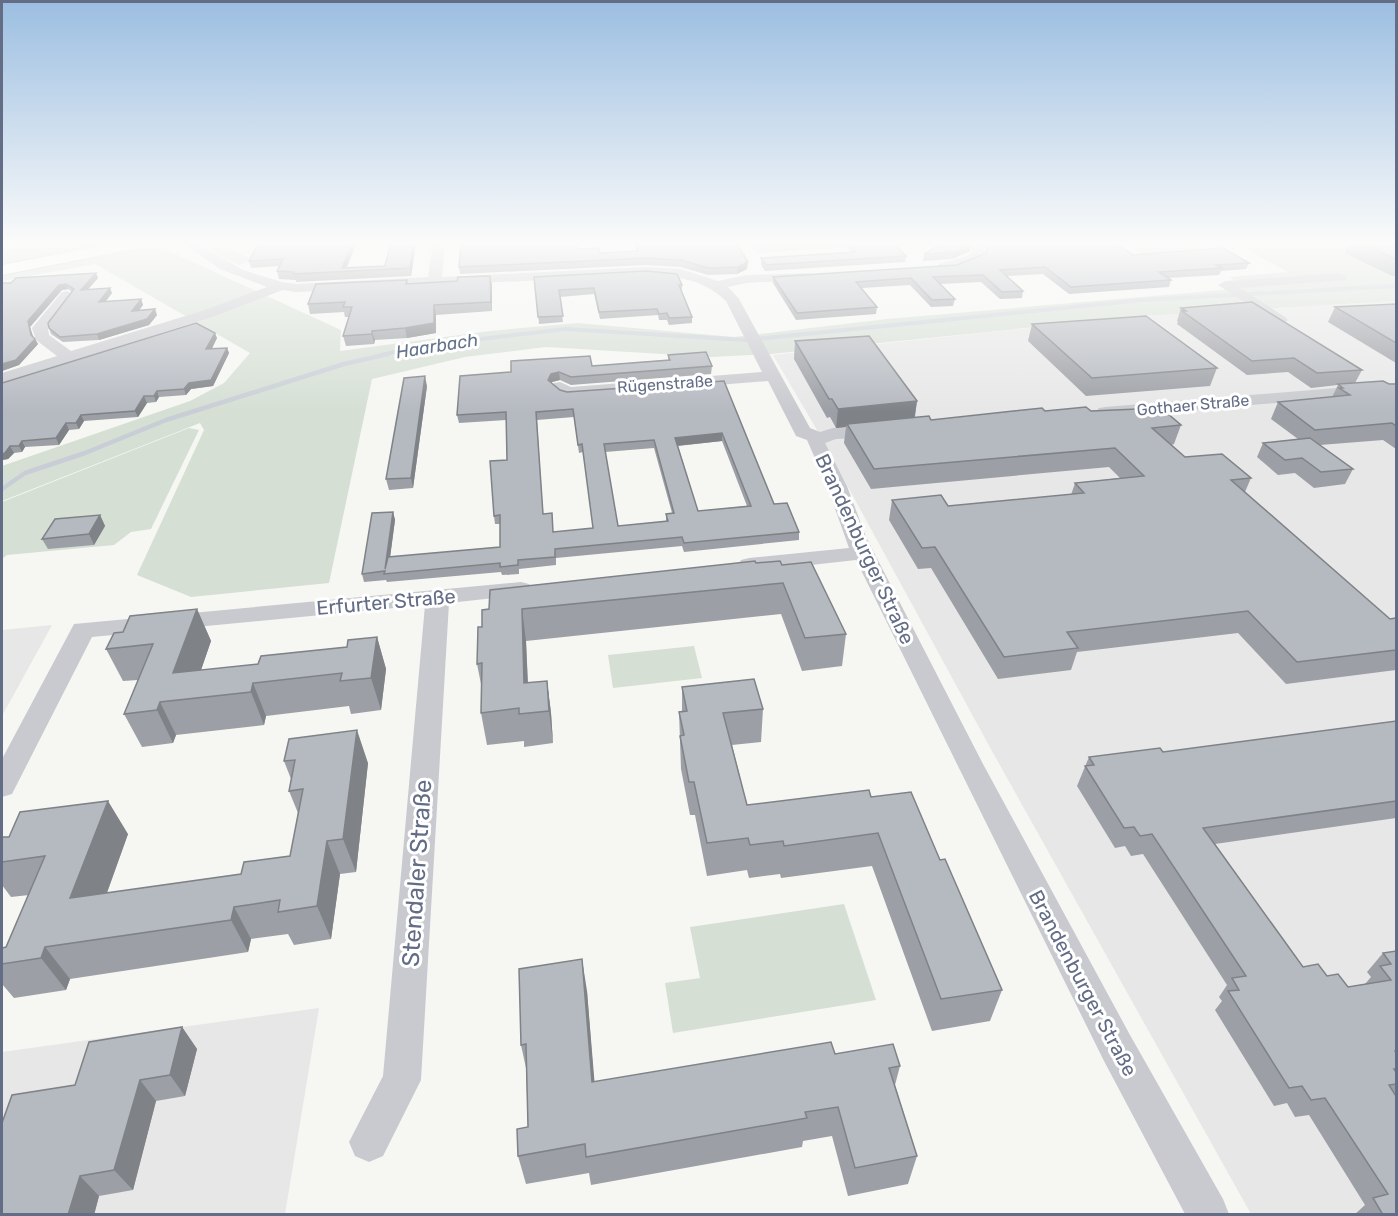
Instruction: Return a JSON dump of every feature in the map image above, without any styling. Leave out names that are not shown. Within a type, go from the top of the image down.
[{"type":"street","points":[[64,299],[40,328],[42,337],[69,357]]},
{"type":"street","points":[[2,378],[210,313],[248,299]]},
{"type":"street","name":"Brandenburger Straße","points":[[732,299],[803,432],[819,439],[815,442],[817,450],[837,486],[849,523],[863,553],[1116,1048],[1208,1215]]},
{"type":"street","points":[[1247,299],[1298,331]]},
{"type":"street","name":"Rügenstraße","points":[[560,387],[568,392],[772,376]]},
{"type":"street","name":"Gothaer Straße","points":[[1368,376],[1392,389]]},
{"type":"street","name":"Gothaer Straße","points":[[1091,413],[1392,389]]},
{"type":"street","points":[[819,439],[834,435],[897,429]]},
{"type":"street","points":[[721,568],[863,553]]},
{"type":"street","name":"Erfurter Straße","points":[[2,786],[83,630],[541,587]]},
{"type":"street","name":"Stendaler Straße","points":[[369,1142],[402,1080],[438,597]]},
{"type":"shaded area","points":[[156,299],[273,299],[341,330],[340,351],[490,331],[578,323],[734,337],[887,319],[1122,299],[1396,299],[1396,301],[1145,316],[771,354],[712,357],[546,347],[465,357],[372,379],[329,583],[191,597],[137,575],[204,430],[200,423],[2,501],[2,466],[190,401],[224,383],[250,353]]},
{"type":"shaded area","points":[[1396,301],[1396,1214],[1251,1214],[992,751],[817,430],[773,355],[1145,316]]},
{"type":"shaded area","points":[[189,428],[199,430],[151,529],[131,532],[114,545],[7,555],[2,559],[2,502]]},
{"type":"shaded area","points":[[52,625],[2,716],[2,630]]},
{"type":"shaded area","points":[[694,646],[702,678],[613,688],[608,655]]},
{"type":"shaded area","points":[[844,904],[876,1000],[673,1033],[665,983],[700,978],[690,927]]},
{"type":"shaded area","points":[[319,1008],[285,1214],[2,1214],[2,1052]]},
{"type":"building","points":[[2,299],[47,299],[28,321],[31,335],[35,339],[16,360],[2,364]]},
{"type":"building","points":[[67,299],[102,299],[99,302],[141,299],[132,311],[155,309],[147,319],[97,334],[60,337],[49,328],[48,323]]},
{"type":"building","points":[[310,299],[491,299],[491,302],[434,305],[434,323],[372,331],[372,334],[343,336],[352,307],[343,307],[345,302],[308,304]]},
{"type":"building","points":[[536,299],[560,299],[563,316],[538,317]]},
{"type":"building","points":[[596,299],[685,299],[692,317],[669,318],[667,313],[659,314],[657,309],[599,312]]},
{"type":"building","points":[[787,299],[870,299],[877,307],[797,313]]},
{"type":"building","points":[[1252,302],[1362,370],[1317,373],[1294,358],[1252,361],[1182,311],[1186,311],[1181,308]]},
{"type":"building","points":[[1396,304],[1396,343],[1335,307]]},
{"type":"building","points":[[1146,316],[1217,368],[1092,378],[1032,324]]},
{"type":"building","points":[[196,323],[215,333],[206,349],[227,348],[211,380],[189,383],[184,389],[157,391],[154,396],[144,396],[135,411],[81,415],[76,423],[66,423],[56,438],[22,441],[19,446],[10,446],[2,454],[2,383]]},
{"type":"building","points":[[869,336],[917,401],[838,409],[832,399],[829,399],[795,341]]},
{"type":"building","points":[[706,352],[712,366],[571,377],[559,372],[551,374],[548,380],[560,390],[567,392],[724,381],[774,504],[787,503],[799,532],[684,543],[682,537],[555,549],[555,557],[518,560],[518,565],[500,567],[500,563],[362,574],[372,513],[393,512],[385,569],[388,557],[500,547],[500,515],[494,516],[490,461],[507,460],[506,412],[457,415],[460,376],[511,372],[511,361],[590,356],[592,366],[670,360],[668,355]],"holes":[[[573,409],[578,445],[582,444],[593,528],[553,532],[552,513],[543,514],[536,412]],[[722,433],[751,506],[698,511],[675,438]],[[654,440],[674,513],[666,514],[668,521],[618,526],[604,444]]]},
{"type":"building","points":[[425,376],[411,478],[386,479],[404,378]]},
{"type":"building","points":[[1383,381],[1396,384],[1396,426],[1392,423],[1315,430],[1278,402],[1350,395],[1339,388],[1343,388],[1338,384]]},
{"type":"building","points":[[1086,407],[1091,411],[1161,408],[1181,425],[1152,428],[1185,457],[1222,454],[1251,478],[1231,480],[1390,619],[1396,618],[1396,650],[1297,662],[1248,611],[1067,632],[1078,648],[1004,657],[935,547],[922,548],[892,500],[941,495],[948,506],[1084,493],[1075,483],[1144,476],[1115,448],[874,469],[847,424],[929,416],[931,420],[1042,408],[1045,411]]},
{"type":"building","points":[[1310,438],[1353,469],[1321,472],[1302,458],[1285,460],[1263,443]]},
{"type":"building","points":[[100,515],[89,534],[42,539],[55,519]]},
{"type":"building","points":[[755,561],[756,563],[780,561],[782,565],[811,562],[846,634],[805,638],[783,583],[522,609],[524,683],[547,681],[549,711],[519,714],[519,708],[481,713],[482,663],[477,664],[478,627],[482,627],[482,610],[489,609],[490,590]]},
{"type":"building","points":[[197,609],[173,673],[258,664],[261,656],[347,647],[348,640],[377,637],[371,678],[340,681],[342,673],[253,683],[251,692],[160,702],[157,710],[124,714],[153,644],[106,649],[114,633],[123,632],[130,616]]},
{"type":"building","points":[[754,679],[763,709],[723,713],[747,805],[869,790],[871,797],[911,792],[940,860],[945,859],[1002,990],[941,999],[878,833],[784,846],[783,841],[750,845],[748,838],[707,843],[694,782],[689,782],[680,736],[684,735],[679,712],[687,711],[682,687]]},
{"type":"building","points":[[1396,721],[1396,801],[1203,828],[1303,967],[1318,964],[1327,976],[1338,974],[1348,987],[1391,980],[1380,966],[1391,964],[1383,953],[1396,951],[1396,1069],[1394,1069],[1396,1084],[1389,1085],[1396,1096],[1396,1215],[1383,1215],[1373,1198],[1388,1194],[1325,1098],[1311,1100],[1302,1086],[1289,1088],[1228,991],[1239,990],[1232,978],[1246,976],[1152,834],[1140,836],[1134,827],[1124,828],[1085,766],[1094,765],[1089,757],[1160,748],[1163,752]]},
{"type":"building","points":[[357,730],[343,839],[327,841],[317,906],[278,912],[280,900],[234,907],[231,920],[45,947],[41,958],[2,964],[2,948],[6,947],[45,856],[2,862],[2,837],[9,837],[20,812],[108,801],[70,898],[241,874],[244,862],[290,856],[303,789],[289,791],[295,760],[284,761],[289,739]]},
{"type":"building","points":[[582,959],[592,1082],[831,1042],[835,1054],[893,1044],[900,1066],[889,1068],[917,1156],[855,1168],[838,1107],[805,1112],[807,1118],[586,1157],[585,1144],[518,1156],[517,1129],[528,1127],[526,1044],[521,1045],[519,969]]},
{"type":"building","points":[[182,1027],[170,1075],[140,1080],[114,1170],[80,1176],[68,1215],[2,1215],[2,1123],[12,1095],[75,1085],[89,1042]]},
{"type":"waterway","name":"Haarbach","points":[[381,355],[421,346],[566,329],[746,340],[1165,299]]},
{"type":"waterway","name":"Haarbach","points":[[2,489],[25,473],[85,453],[166,420],[344,364],[388,354]]}]
